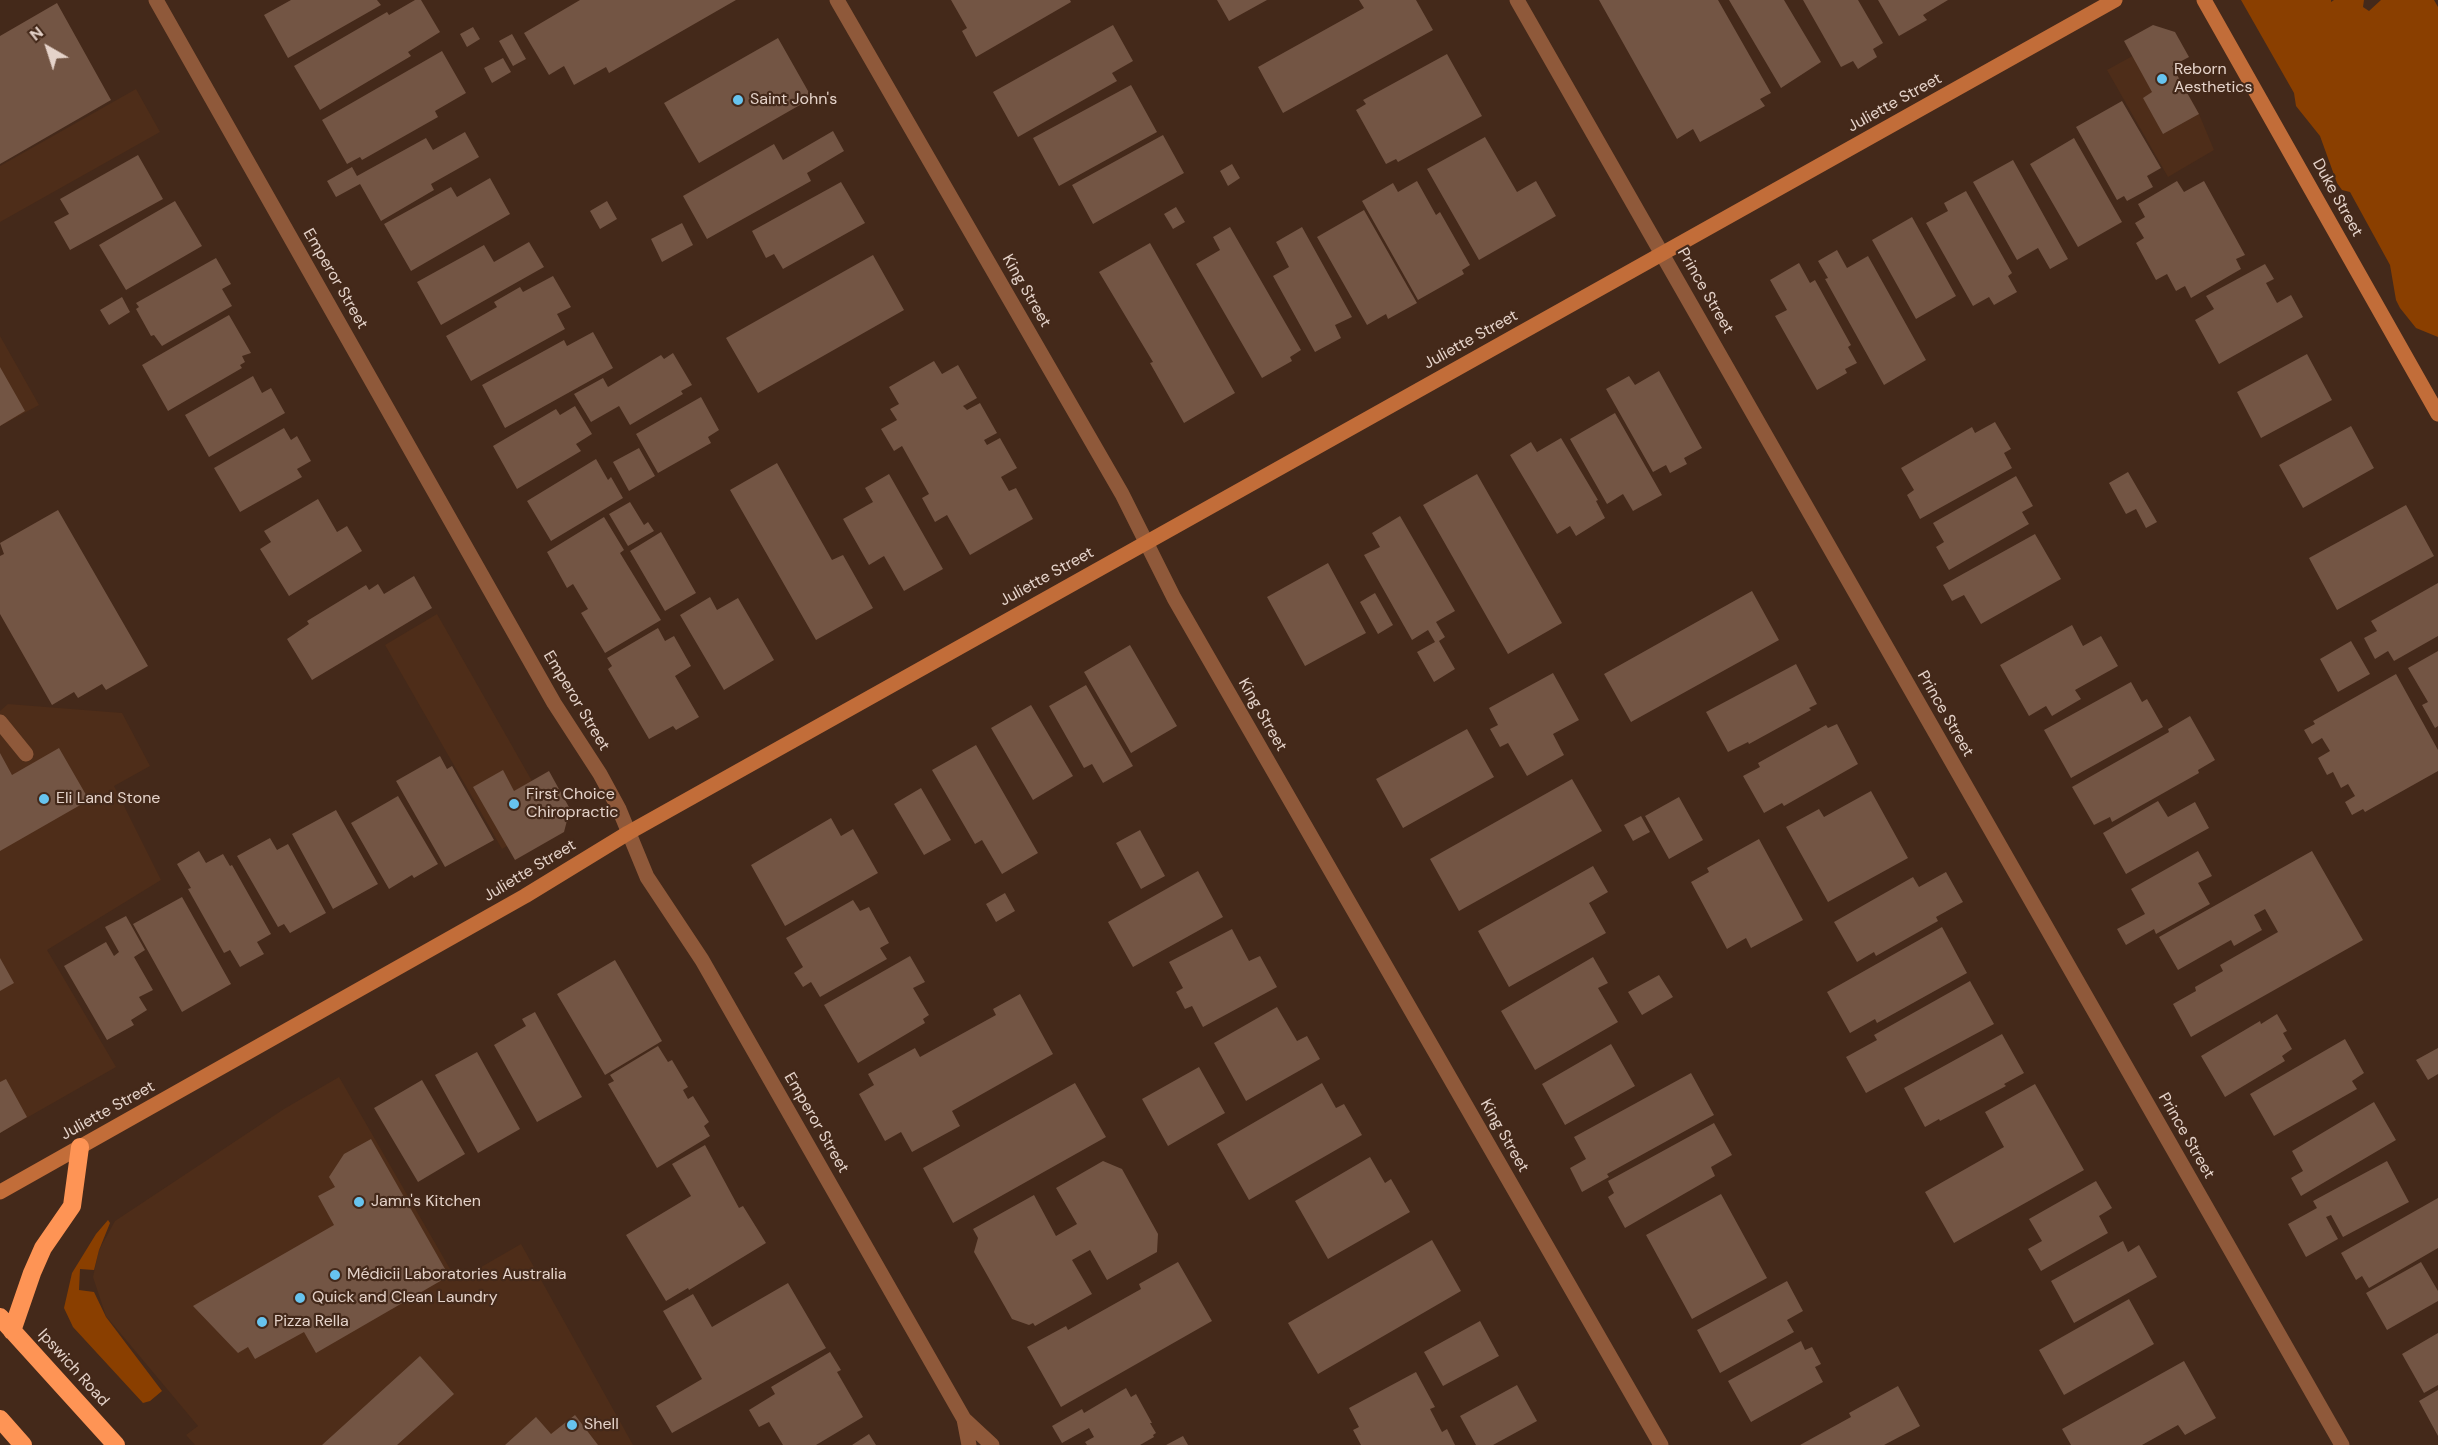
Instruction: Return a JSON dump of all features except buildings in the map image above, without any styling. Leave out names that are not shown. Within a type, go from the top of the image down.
[{"type":"highway","points":[[12,1331],[32,1273],[44,1248],[72,1206],[80,1147]]},
{"type":"highway","name":"Ipswich Road","points":[[0,1317],[116,1445]]},
{"type":"highway","points":[[0,1419],[23,1445]]},
{"type":"main road","name":"Juliette Street","points":[[0,1192],[525,896],[628,833],[2115,0]]},
{"type":"main road","name":"Duke Street","points":[[2204,0],[2438,414]]},
{"type":"street","name":"Emperor Street","points":[[156,0],[554,702],[600,774],[619,809],[647,877],[702,960],[964,1419],[992,1445]]},
{"type":"street","name":"King Street","points":[[837,0],[1122,494],[1174,598],[1661,1445]]},
{"type":"street","name":"Prince Street","points":[[1517,0],[2342,1445]]},
{"type":"street","points":[[0,722],[26,754]]},
{"type":"street","name":"Emperor Street","points":[[964,1419],[969,1445]]},
{"type":"shaded area","points":[[2241,0],[2331,0],[2331,2],[2334,0],[2364,0],[2363,7],[2369,11],[2381,0],[2434,0],[2438,7],[2438,337],[2416,328],[2400,308],[2396,300],[2390,265],[2350,192],[2342,190],[2337,183],[2320,136],[2296,106],[2294,93]]},
{"type":"shaded area","points":[[2158,42],[2199,114],[2214,150],[2168,177],[2107,70]]},
{"type":"shaded area","points":[[136,89],[160,132],[0,222],[0,166]]},
{"type":"shaded area","points":[[0,336],[39,405],[0,426]]},
{"type":"shaded area","points":[[437,614],[553,818],[502,849],[385,645]]},
{"type":"shaded area","points":[[8,704],[122,713],[150,766],[114,786],[161,880],[47,950],[116,1067],[0,1133],[0,711]]},
{"type":"shaded area","points":[[339,1077],[457,1281],[521,1244],[633,1445],[195,1445],[186,1435],[198,1426],[106,1316],[93,1277],[99,1250],[115,1221],[284,1109]]},
{"type":"shaded area","points":[[108,1220],[110,1223],[94,1270],[80,1269],[79,1290],[94,1292],[106,1317],[162,1391],[150,1401],[143,1403],[73,1327],[64,1308],[72,1273],[96,1234]]},
{"type":"place","name":"Reborn Aesthetics","points":[[2162,79]]},
{"type":"place","name":"Saint John's","points":[[738,100]]},
{"type":"place","name":"Eli Land Stone","points":[[44,799]]},
{"type":"place","name":"First Choice Chiropractic","points":[[514,804]]},
{"type":"place","name":"Jamn's Kitchen","points":[[359,1202]]},
{"type":"place","name":"Médicii Laboratories Australia","points":[[335,1275]]},
{"type":"place","name":"Quick and Clean Laundry","points":[[300,1298]]},
{"type":"place","name":"Pizza Rella","points":[[262,1322]]},
{"type":"place","name":"Shell","points":[[572,1425]]}]
